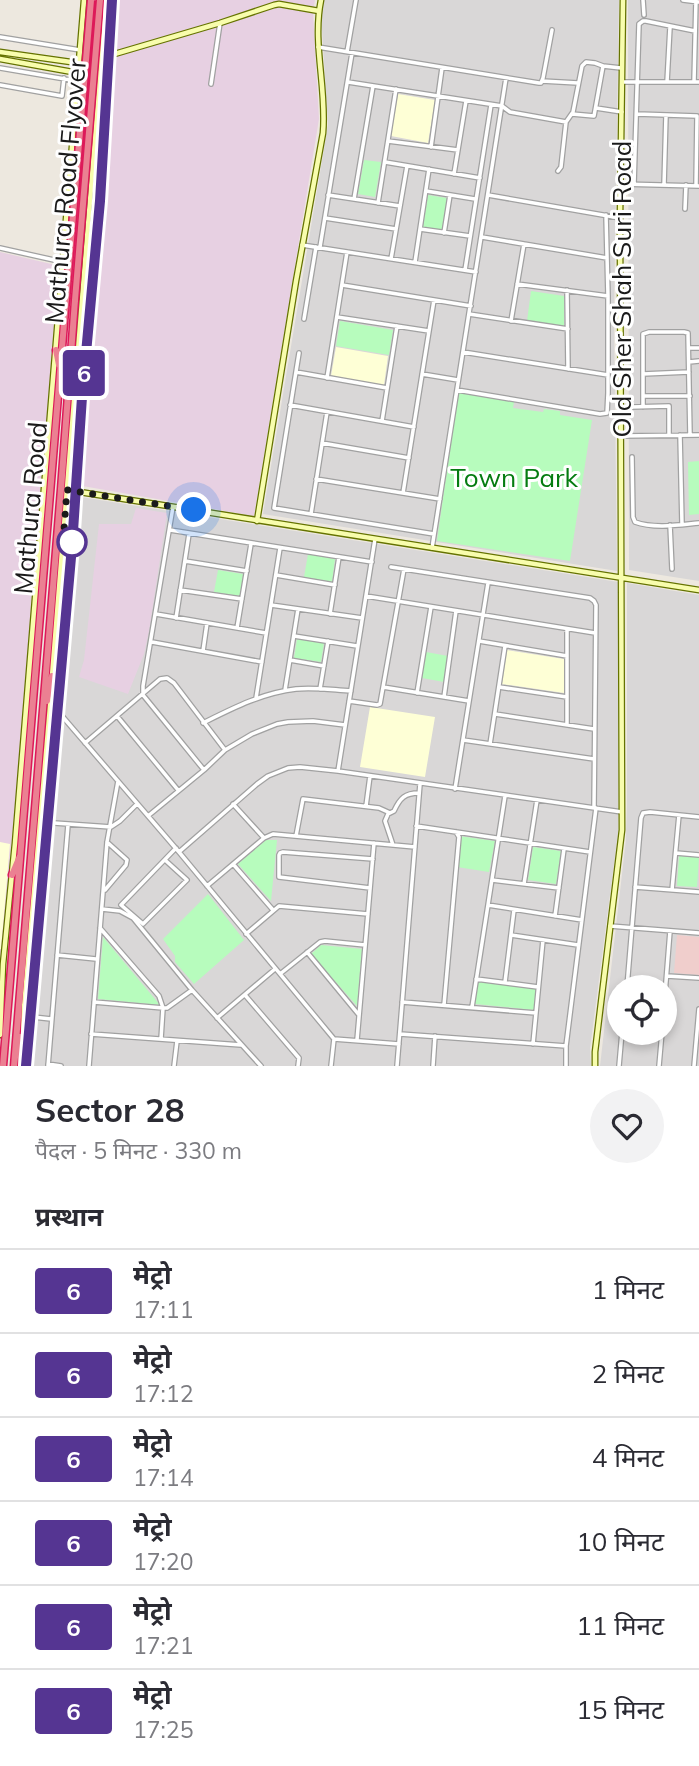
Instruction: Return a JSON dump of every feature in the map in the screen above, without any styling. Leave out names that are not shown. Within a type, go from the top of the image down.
[{"type":"highway","name":"Mathura Road Flyover","points":[[60,377],[91,0]]},
{"type":"highway","name":"Mathura Road Flyover","points":[[42,721],[100,0]]},
{"type":"highway","points":[[56,350],[60,377]]},
{"type":"highway","name":"Mathura Road","points":[[22,851],[60,377]]},
{"type":"highway","points":[[14,1066],[42,721],[52,676]]},
{"type":"highway","points":[[12,875],[22,851]]},
{"type":"highway","points":[[4,1066],[3,1035],[22,851]]},
{"type":"highway","points":[[19,1003],[21,1066]]},
{"type":"street","points":[[3,1035],[2,977],[84,0]]},
{"type":"street","points":[[21,1066],[106,0]]},
{"type":"street","points":[[257,520],[324,124],[318,47],[321,0]]},
{"type":"street","points":[[304,319],[325,218],[348,82],[356,0]]},
{"type":"street","name":"Old Sher Shah Suri Road","points":[[596,1066],[595,1052],[622,830],[620,218],[624,0]]},
{"type":"street","points":[[643,0],[644,15]]},
{"type":"street","points":[[623,82],[697,82],[697,1],[684,0]]},
{"type":"street","points":[[101,58],[274,5],[319,11]]},
{"type":"street","points":[[634,184],[639,24],[646,21],[695,31]]},
{"type":"street","points":[[211,84],[220,23]]},
{"type":"street","points":[[667,82],[670,27]]},
{"type":"street","points":[[542,81],[552,30]]},
{"type":"street","points":[[0,37],[80,50]]},
{"type":"street","points":[[318,47],[539,83],[578,83]]},
{"type":"street","points":[[0,52],[78,63]]},
{"type":"street","points":[[0,60],[78,73]]},
{"type":"street","points":[[558,171],[561,167],[566,122],[572,114],[584,63],[623,68]]},
{"type":"street","points":[[572,114],[594,116],[603,66]]},
{"type":"street","points":[[0,68],[77,81]]},
{"type":"street","points":[[431,147],[442,68]]},
{"type":"street","points":[[0,85],[62,96],[64,78]]},
{"type":"street","points":[[432,548],[506,78]]},
{"type":"street","points":[[348,82],[502,106],[510,112],[566,122]]},
{"type":"street","points":[[354,199],[373,86]]},
{"type":"street","points":[[378,203],[396,89]]},
{"type":"street","points":[[454,174],[466,101]]},
{"type":"street","points":[[465,270],[491,105]]},
{"type":"street","points":[[596,108],[622,112]]},
{"type":"street","points":[[621,184],[697,186],[698,116],[637,114]]},
{"type":"street","points":[[664,185],[666,115]]},
{"type":"street","points":[[74,118],[96,121]]},
{"type":"street","points":[[387,141],[458,150]]},
{"type":"street","points":[[384,162],[480,178]]},
{"type":"street","points":[[391,259],[407,166]]},
{"type":"street","points":[[415,262],[429,169]]},
{"type":"street","points":[[685,209],[686,186]]},
{"type":"street","points":[[426,191],[476,200]]},
{"type":"street","points":[[328,195],[400,206]]},
{"type":"street","points":[[443,233],[450,195]]},
{"type":"street","points":[[488,195],[620,218]]},
{"type":"street","points":[[457,390],[605,414],[608,375],[606,215]]},
{"type":"street","points":[[325,218],[396,229]]},
{"type":"street","points":[[420,229],[470,236]]},
{"type":"street","points":[[482,237],[607,258]]},
{"type":"street","points":[[511,321],[524,244]]},
{"type":"street","points":[[302,245],[476,272]]},
{"type":"street","points":[[0,248],[63,262]]},
{"type":"street","points":[[327,378],[347,252]]},
{"type":"street","points":[[517,284],[608,296]]},
{"type":"street","points":[[342,285],[471,306]]},
{"type":"street","points":[[567,290],[568,369]]},
{"type":"street","points":[[403,493],[434,300]]},
{"type":"street","points":[[469,314],[568,330]]},
{"type":"street","points":[[337,317],[429,331]]},
{"type":"street","points":[[382,421],[397,326]]},
{"type":"street","points":[[643,407],[642,338],[645,333],[684,332],[689,336],[690,435]]},
{"type":"street","points":[[689,348],[699,348]]},
{"type":"street","points":[[463,352],[608,375]]},
{"type":"street","points":[[299,353],[274,508],[434,534]]},
{"type":"street","points":[[689,362],[699,361]]},
{"type":"street","points":[[296,372],[387,388]]},
{"type":"street","points":[[642,374],[690,372]]},
{"type":"street","points":[[422,374],[459,380]]},
{"type":"street","points":[[643,396],[690,396]]},
{"type":"street","points":[[290,405],[414,426]]},
{"type":"street","points":[[631,407],[669,406],[669,435]]},
{"type":"street","points":[[311,514],[327,412]]},
{"type":"street","points":[[680,435],[682,524]]},
{"type":"street","points":[[620,436],[699,435]]},
{"type":"street","points":[[322,443],[409,458]]},
{"type":"street","points":[[632,457],[635,522],[670,525],[699,523]]},
{"type":"street","points":[[316,480],[440,499]]},
{"type":"street","points":[[67,490],[699,590]]},
{"type":"street","points":[[173,507],[143,695],[204,770]]},
{"type":"street","points":[[670,525],[672,569]]},
{"type":"street","points":[[169,530],[372,562]]},
{"type":"street","points":[[176,618],[189,534]]},
{"type":"street","points":[[338,771],[375,539]]},
{"type":"street","points":[[237,628],[251,544]]},
{"type":"street","points":[[256,698],[280,548]]},
{"type":"street","points":[[330,614],[339,557]]},
{"type":"street","points":[[185,561],[247,570]]},
{"type":"street","points":[[391,567],[590,598],[596,605],[595,808],[566,1046],[566,1066]]},
{"type":"street","points":[[349,701],[380,704],[404,569]]},
{"type":"street","points":[[276,575],[335,584]]},
{"type":"street","points":[[456,789],[488,583]]},
{"type":"street","points":[[180,590],[242,599]]},
{"type":"street","points":[[366,596],[595,634]]},
{"type":"street","points":[[271,605],[363,618]]},
{"type":"street","points":[[417,693],[431,607]]},
{"type":"street","points":[[285,691],[298,609]]},
{"type":"street","points":[[444,697],[456,611]]},
{"type":"street","points":[[156,614],[266,633]]},
{"type":"street","points":[[203,651],[207,623]]},
{"type":"street","points":[[567,629],[567,725]]},
{"type":"street","points":[[294,636],[358,646]]},
{"type":"street","points":[[320,689],[328,641]]},
{"type":"street","points":[[479,641],[567,656]]},
{"type":"street","points":[[152,642],[262,662]]},
{"type":"street","points":[[490,744],[505,646]]},
{"type":"street","points":[[290,660],[324,666]]},
{"type":"street","points":[[85,743],[160,679],[167,678],[174,683],[225,750]]},
{"type":"street","points":[[383,687],[469,701]]},
{"type":"street","points":[[499,687],[567,697]]},
{"type":"street","points":[[203,723],[256,698],[285,691],[351,691]]},
{"type":"street","points":[[50,702],[334,1038],[399,1044]]},
{"type":"street","points":[[495,714],[594,729]]},
{"type":"street","points":[[117,716],[178,790]]},
{"type":"street","points":[[148,816],[225,750],[252,734],[278,724],[313,720],[345,725]]},
{"type":"street","points":[[463,740],[594,759]]},
{"type":"street","points":[[165,860],[187,880],[143,924],[121,905],[165,860],[257,784],[288,768],[308,767],[622,812]]},
{"type":"street","points":[[366,806],[370,776]]},
{"type":"street","points":[[89,1066],[107,842],[118,781]]},
{"type":"street","points":[[397,1066],[420,783]]},
{"type":"street","points":[[393,845],[385,821],[388,814],[394,811],[403,796],[419,793]]},
{"type":"street","points":[[472,1007],[505,796]]},
{"type":"street","points":[[296,836],[303,799],[379,808],[390,813]]},
{"type":"street","points":[[524,884],[537,800]]},
{"type":"street","points":[[40,822],[111,827],[137,804]]},
{"type":"street","points":[[233,804],[264,838]]},
{"type":"street","points":[[627,975],[640,818],[643,813],[699,817]]},
{"type":"street","points":[[672,890],[679,815]]},
{"type":"street","points":[[61,1066],[48,1065],[68,825]]},
{"type":"street","points":[[416,826],[590,852]]},
{"type":"street","points":[[444,1005],[459,837],[456,832]]},
{"type":"street","points":[[207,886],[264,838],[273,834],[415,847]]},
{"type":"street","points":[[103,892],[126,865],[127,860],[107,842]]},
{"type":"street","points":[[357,1040],[374,844]]},
{"type":"street","points":[[555,916],[565,848]]},
{"type":"street","points":[[370,888],[279,877],[279,855],[283,852],[373,859]]},
{"type":"street","points":[[676,853],[699,855]]},
{"type":"street","points":[[232,864],[273,910]]},
{"type":"street","points":[[492,880],[559,888]]},
{"type":"street","points":[[635,887],[699,892]]},
{"type":"street","points":[[488,905],[582,920]]},
{"type":"street","points":[[246,934],[279,906],[368,914]]},
{"type":"street","points":[[101,908],[120,911],[133,918],[192,990],[261,1066]]},
{"type":"street","points":[[505,982],[514,909]]},
{"type":"street","points":[[610,926],[699,933]]},
{"type":"street","points":[[100,928],[159,996],[163,1008],[161,1039]]},
{"type":"street","points":[[667,975],[670,931]]},
{"type":"street","points":[[511,935],[579,945]]},
{"type":"street","points":[[533,1044],[543,940]]},
{"type":"street","points":[[280,974],[320,942],[365,945]]},
{"type":"street","points":[[307,952],[359,1015]]},
{"type":"street","points":[[57,956],[97,960]]},
{"type":"street","points":[[217,1018],[275,969]]},
{"type":"street","points":[[677,977],[699,978]]},
{"type":"street","points":[[476,979],[538,987]]},
{"type":"street","points":[[94,1002],[167,1008],[192,990]]},
{"type":"street","points":[[245,995],[299,1058],[298,1066]]},
{"type":"street","points":[[402,1002],[536,1013]]},
{"type":"street","points":[[694,1066],[699,1009]]},
{"type":"street","points":[[24,1016],[51,1019]]},
{"type":"street","points":[[91,1034],[241,1045]]},
{"type":"street","points":[[400,1034],[566,1046]]},
{"type":"street","points":[[433,1066],[435,1036]]},
{"type":"street","points":[[331,1066],[334,1038]]},
{"type":"street","points":[[174,1066],[177,1041]]},
{"type":"street","points":[[619,1066],[621,1045]]},
{"type":"street","points":[[659,1066],[661,1045]]},
{"type":"shaded area","points":[[110,0],[315,0],[313,12],[319,119],[254,516],[71,484]]},
{"type":"shaded area","points":[[324,0],[619,0],[614,316],[617,571],[263,514],[328,125],[321,14]]},
{"type":"shaded area","points":[[628,0],[699,0],[699,581],[629,570]]},
{"type":"shaded area","points":[[398,94],[435,100],[428,143],[391,136]]},
{"type":"shaded area","points":[[0,252],[64,267],[0,1026]]},
{"type":"shaded area","points":[[336,347],[388,356],[384,385],[331,376]]},
{"type":"shaded area","points":[[68,495],[618,582],[618,833],[590,1049],[591,1066],[21,1066]]},
{"type":"shaded area","points":[[136,508],[167,513],[149,631],[144,654],[128,694],[79,677],[84,660],[99,524],[131,524]]},
{"type":"shaded area","points":[[627,583],[699,595],[699,1066],[600,1066],[607,1005],[607,1045],[677,1045],[677,975],[610,975],[626,839]]},
{"type":"shaded area","points":[[507,650],[564,659],[564,693],[502,684]]},
{"type":"shaded area","points":[[370,707],[435,717],[425,777],[360,767]]},
{"type":"shaded area","points":[[0,842],[10,844],[1,949],[0,949]]},
{"type":"shaded area","points":[[677,935],[699,937],[699,975],[674,973]]},
{"type":"green space","points":[[364,160],[381,162],[375,197],[358,194]]},
{"type":"green space","points":[[428,195],[447,198],[442,230],[423,227]]},
{"type":"green space","points":[[531,291],[564,296],[564,326],[527,321]]},
{"type":"green space","points":[[340,321],[393,330],[389,355],[336,346]]},
{"type":"green space","name":"Town Park","points":[[458,392],[514,402],[513,408],[560,411],[560,415],[592,420],[570,561],[437,541]]},
{"type":"green space","points":[[699,461],[699,514],[689,515],[688,462]]},
{"type":"green space","points":[[308,554],[335,559],[332,582],[304,577]]},
{"type":"green space","points":[[218,570],[243,574],[240,596],[214,592]]},
{"type":"green space","points":[[297,639],[324,643],[321,662],[294,658]]},
{"type":"green space","points":[[426,652],[448,656],[444,682],[422,678]]},
{"type":"green space","points":[[459,836],[495,841],[489,872],[457,867]]},
{"type":"green space","points":[[266,840],[277,840],[271,901],[238,864]]},
{"type":"green space","points":[[533,847],[561,851],[556,884],[528,880]]},
{"type":"green space","points":[[679,856],[699,857],[697,887],[677,886]]},
{"type":"green space","points":[[208,894],[244,940],[194,984],[175,962],[175,956],[163,939]]},
{"type":"green space","points":[[103,937],[160,1005],[98,999]]},
{"type":"green space","points":[[321,945],[362,949],[357,1006],[311,954]]},
{"type":"green space","points":[[478,981],[537,988],[534,1010],[475,1004]]},
{"type":"railway","points":[[23,1066],[79,400],[109,0]]},
{"type":"metro line","name":"6","points":[[26,1066],[100,201],[112,0]]},
{"type":"route","points":[[72,542],[63,543],[67,490],[194,510]]}]
